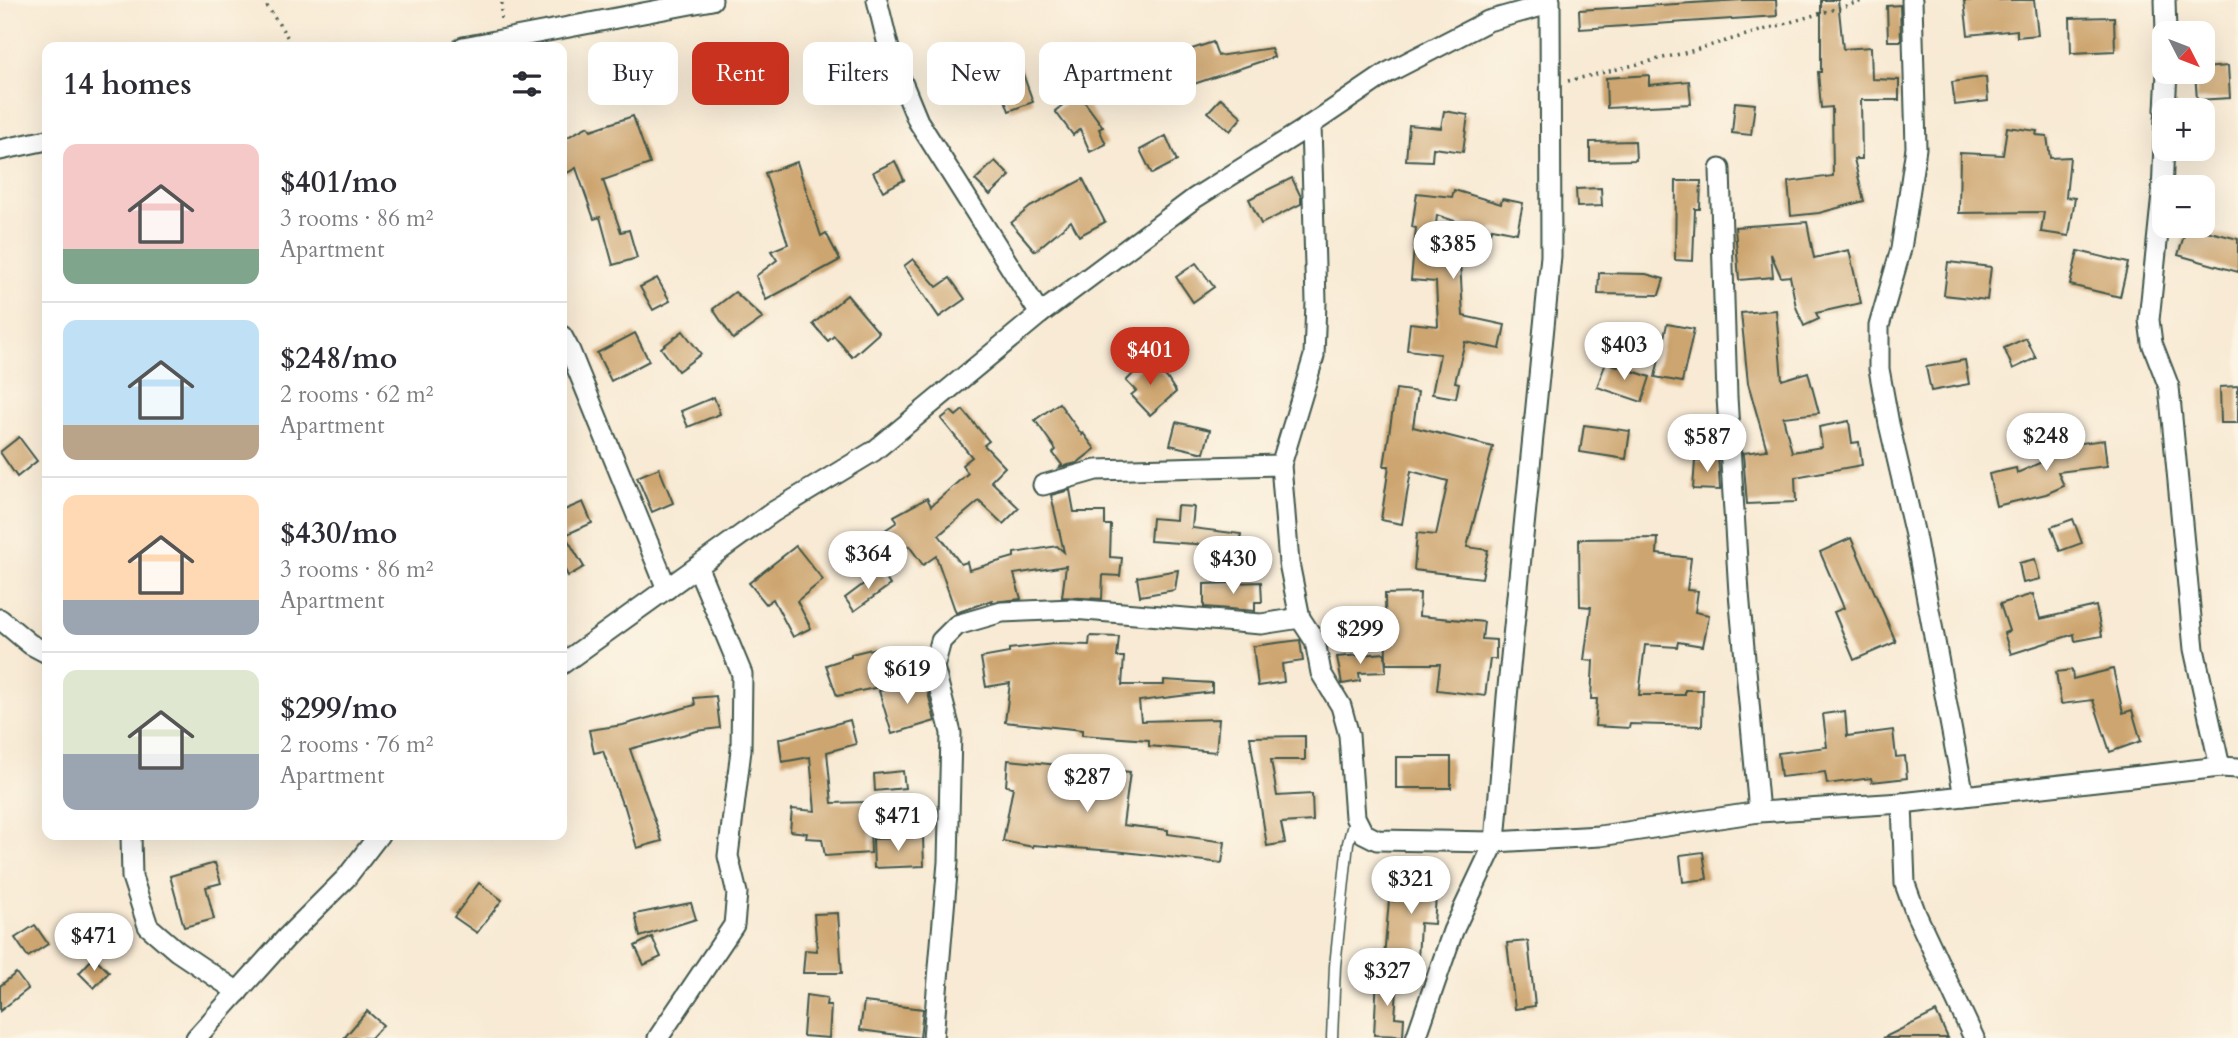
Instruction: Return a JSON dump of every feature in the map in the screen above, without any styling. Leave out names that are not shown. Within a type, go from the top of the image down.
[{"type":"street","points":[[499,42],[712,0]]},
{"type":"street","points":[[877,0],[890,53],[918,121],[1040,314]]},
{"type":"street","points":[[1912,0],[1916,148],[1901,249],[1879,326],[1879,369],[1915,535],[1964,796]]},
{"type":"street","points":[[2165,0],[2166,21]]},
{"type":"street","points":[[567,660],[774,512],[874,451],[1040,314],[1195,198],[1311,125],[1387,73],[1488,21],[1549,2],[1551,256],[1495,842],[1453,931],[1416,1038]]},
{"type":"street","points":[[1311,125],[1316,302],[1314,356],[1281,465],[1289,563],[1300,618],[1315,641],[1321,673],[1340,706],[1349,735],[1355,817],[1363,833],[1377,840],[1495,842],[1600,836],[1759,812],[1902,803],[2229,768],[2194,649],[2169,387],[2152,343],[2149,320],[2163,161]]},
{"type":"street","points":[[0,150],[42,141]]},
{"type":"street","points":[[1720,169],[1731,463],[1739,593],[1759,812]]},
{"type":"street","points":[[567,345],[667,589]]},
{"type":"street","points":[[1043,485],[1096,470],[1281,465]]},
{"type":"street","points":[[659,1038],[734,925],[737,893],[728,856],[741,750],[742,674],[698,568]]},
{"type":"street","points":[[933,1038],[948,862],[951,733],[934,667],[941,641],[957,625],[1002,612],[1072,609],[1261,624],[1300,618]]},
{"type":"street","points":[[0,620],[30,645],[42,651]]},
{"type":"street","points":[[1902,803],[1905,884],[1916,914],[1974,1038]]},
{"type":"street","points":[[131,840],[132,877],[148,926],[177,951],[238,992]]},
{"type":"street","points":[[197,1038],[286,938],[346,878],[375,840]]},
{"type":"lane","points":[[1332,1038],[1336,952],[1348,843],[1355,817]]},
{"type":"path","points":[[263,0],[288,42]]},
{"type":"path","points":[[1550,85],[1688,52],[1866,0]]},
{"type":"building","points":[[1776,0],[1777,16],[1580,29],[1579,10]]},
{"type":"building","points":[[1821,0],[1838,0],[1843,49],[1871,47],[1872,79],[1899,80],[1899,100],[1861,100],[1862,159],[1854,159],[1864,201],[1819,213],[1791,216],[1788,182],[1833,176],[1832,107],[1821,108],[1818,72],[1821,72]]},
{"type":"building","points":[[2034,0],[2038,35],[2017,37],[2017,30],[1968,35],[1964,1]]},
{"type":"building","points":[[1900,5],[1901,41],[1888,41],[1887,6]]},
{"type":"building","points":[[2114,17],[2115,51],[2071,53],[2070,18]]},
{"type":"building","points":[[1213,42],[1218,56],[1271,48],[1274,57],[1196,83],[1196,48]]},
{"type":"building","points":[[2228,66],[2230,98],[2197,98],[2196,84],[2216,84],[2216,67]]},
{"type":"building","points":[[1649,75],[1649,85],[1689,81],[1691,104],[1607,108],[1606,78]]},
{"type":"building","points":[[1986,77],[1988,101],[1955,105],[1952,82]]},
{"type":"building","points":[[1025,80],[1033,102],[1025,105]]},
{"type":"building","points":[[1221,98],[1242,117],[1230,131],[1208,112]]},
{"type":"building","points":[[1735,102],[1755,104],[1751,135],[1732,133]]},
{"type":"building","points":[[1007,105],[1025,105],[1009,111]]},
{"type":"building","points":[[1063,105],[1087,105],[1103,127],[1099,129],[1106,144],[1090,152],[1080,129],[1073,135],[1055,111]]},
{"type":"building","points":[[1444,111],[1468,115],[1463,152],[1433,148],[1432,161],[1406,160],[1409,125],[1441,128]]},
{"type":"building","points":[[633,116],[650,164],[603,180],[621,232],[629,230],[637,258],[613,265],[600,217],[594,219],[576,168],[567,173],[567,137],[588,126],[591,130]]},
{"type":"building","points":[[2007,127],[2037,131],[2036,135],[2047,136],[2050,158],[2070,157],[2066,197],[2075,198],[2069,236],[2041,232],[2044,212],[1959,213],[1960,153],[2003,155]]},
{"type":"building","points":[[1166,136],[1177,161],[1152,174],[1140,150]]},
{"type":"building","points":[[1635,141],[1636,160],[1590,161],[1590,142]]},
{"type":"building","points":[[895,161],[904,180],[883,191],[873,172]]},
{"type":"building","points":[[995,161],[1010,176],[990,195],[975,180]]},
{"type":"building","points":[[797,162],[821,236],[826,233],[840,260],[766,300],[756,276],[777,260],[771,251],[788,244],[765,173]]},
{"type":"building","points":[[1292,178],[1301,197],[1301,204],[1261,224],[1249,199]]},
{"type":"building","points":[[1083,179],[1105,222],[1079,236],[1071,221],[1035,251],[1011,223],[1030,207]]},
{"type":"building","points":[[1676,181],[1701,181],[1700,209],[1695,209],[1693,261],[1675,260]]},
{"type":"building","points":[[1601,188],[1602,206],[1577,207],[1576,189]]},
{"type":"building","points":[[1454,190],[1501,204],[1502,199],[1523,203],[1517,233],[1492,228],[1490,233],[1437,215],[1432,262],[1460,261],[1463,316],[1505,325],[1500,349],[1465,342],[1455,382],[1459,383],[1456,398],[1432,394],[1440,354],[1407,350],[1410,323],[1438,326],[1436,282],[1411,280],[1416,228],[1412,227],[1417,193],[1452,197]]},
{"type":"building","points":[[1807,222],[1814,258],[1849,250],[1861,303],[1816,313],[1819,319],[1804,326],[1796,307],[1790,276],[1781,277],[1771,254],[1773,277],[1739,280],[1735,227]]},
{"type":"building","points":[[2215,233],[2238,239],[2238,272],[2178,255],[2183,238],[2215,238]]},
{"type":"building","points":[[2078,251],[2128,263],[2120,297],[2070,285]]},
{"type":"building","points":[[913,259],[937,287],[950,278],[965,299],[939,317],[904,266]]},
{"type":"building","points":[[1948,262],[1991,267],[1987,300],[1944,295]]},
{"type":"building","points":[[1196,263],[1214,287],[1193,302],[1176,277]]},
{"type":"building","points":[[1599,273],[1646,274],[1664,279],[1659,295],[1598,294]]},
{"type":"building","points":[[657,278],[670,301],[653,310],[640,287]]},
{"type":"building","points":[[735,292],[763,318],[733,339],[713,309]]},
{"type":"building","points":[[847,295],[879,333],[852,357],[834,336],[828,341],[813,324]]},
{"type":"building","points":[[1776,310],[1782,380],[1808,372],[1819,413],[1783,417],[1792,452],[1822,447],[1819,427],[1849,421],[1852,443],[1859,442],[1862,465],[1795,477],[1796,502],[1747,504],[1743,453],[1767,450],[1748,383],[1741,313]]},
{"type":"building","points":[[1667,324],[1694,329],[1682,382],[1655,377]]},
{"type":"building","points":[[683,331],[701,354],[678,371],[661,348]]},
{"type":"building","points":[[635,333],[649,361],[611,381],[597,353]]},
{"type":"building","points":[[2026,338],[2036,358],[2013,369],[2004,348]]},
{"type":"building","points":[[1147,360],[1167,378],[1176,392],[1150,415],[1131,395],[1136,391],[1126,381]]},
{"type":"building","points":[[1965,360],[1969,384],[1931,391],[1926,367]]},
{"type":"building","points":[[1606,362],[1650,377],[1642,402],[1597,387]]},
{"type":"building","points":[[2238,386],[2238,423],[2221,423],[2220,387]]},
{"type":"building","points":[[1396,389],[1418,392],[1413,427],[1493,447],[1467,547],[1488,550],[1482,578],[1414,570],[1417,533],[1436,535],[1448,481],[1411,471],[1402,524],[1381,520],[1389,466],[1384,466]]},
{"type":"building","points":[[714,397],[720,414],[688,427],[681,411]]},
{"type":"building","points":[[1059,403],[1095,449],[1077,463],[1060,467],[1062,465],[1053,453],[1056,450],[1035,420]]},
{"type":"building","points":[[963,410],[989,441],[984,445],[1005,467],[991,481],[1019,508],[1003,524],[979,501],[939,535],[961,564],[967,562],[969,570],[1014,557],[1014,553],[1057,546],[1064,552],[1051,495],[1070,490],[1074,512],[1105,512],[1105,525],[1111,525],[1110,557],[1122,558],[1120,576],[1103,575],[1102,599],[1062,597],[1066,566],[1014,574],[1021,599],[992,600],[956,613],[936,556],[923,565],[909,546],[881,566],[866,543],[897,522],[894,516],[927,498],[931,506],[968,473],[962,465],[972,457],[941,419],[951,411],[956,416]]},
{"type":"building","points":[[1176,422],[1210,430],[1204,453],[1170,445]]},
{"type":"building","points":[[1584,425],[1630,431],[1626,459],[1580,452]]},
{"type":"building","points":[[19,437],[37,461],[17,477],[0,452]]},
{"type":"building","points":[[2104,440],[2107,466],[2058,472],[2064,486],[2046,494],[1996,506],[1989,474],[2016,468],[2017,473],[2067,451],[2066,445]]},
{"type":"building","points":[[1707,456],[1718,456],[1720,490],[1693,489],[1695,461],[1707,461]]},
{"type":"building","points":[[659,468],[673,503],[652,512],[637,477]]},
{"type":"building","points":[[583,502],[592,523],[567,534],[567,509]]},
{"type":"building","points":[[1177,506],[1194,507],[1192,528],[1241,534],[1239,547],[1150,541],[1152,518],[1176,520]]},
{"type":"building","points":[[2073,519],[2082,543],[2060,551],[2051,527]]},
{"type":"building","points":[[567,538],[584,567],[568,576],[567,574]]},
{"type":"building","points":[[1658,538],[1657,554],[1691,558],[1687,590],[1698,591],[1695,612],[1709,615],[1703,646],[1678,642],[1677,647],[1645,645],[1639,695],[1685,695],[1685,690],[1703,690],[1702,726],[1595,726],[1597,699],[1591,699],[1593,661],[1584,660],[1591,607],[1580,606],[1579,539]]},
{"type":"building","points":[[1851,538],[1896,642],[1854,660],[1834,612],[1844,608],[1820,552]]},
{"type":"building","points":[[796,546],[823,580],[797,601],[811,628],[793,637],[773,599],[766,604],[749,583]]},
{"type":"building","points":[[2035,559],[2040,579],[2023,583],[2019,563]]},
{"type":"building","points":[[1178,570],[1175,590],[1140,596],[1137,577]]},
{"type":"building","points":[[881,571],[890,585],[854,611],[845,598]]},
{"type":"building","points":[[1261,582],[1262,602],[1255,602],[1255,611],[1204,607],[1204,584]]},
{"type":"building","points":[[1420,593],[1419,616],[1484,622],[1482,639],[1496,640],[1496,659],[1490,659],[1485,696],[1437,690],[1440,664],[1386,664],[1385,594]]},
{"type":"building","points":[[2033,594],[2040,619],[2096,606],[2102,636],[2075,641],[2074,634],[2011,654],[2004,633],[2009,631],[2000,604]]},
{"type":"building","points":[[1090,636],[1119,637],[1117,657],[1124,657],[1122,685],[1164,685],[1164,680],[1212,683],[1212,692],[1139,701],[1141,721],[1219,719],[1216,752],[1149,746],[1149,740],[1082,735],[1082,730],[1005,722],[1010,683],[986,687],[981,658],[1009,653],[1009,649],[1054,644],[1089,645]]},
{"type":"building","points":[[1300,640],[1303,661],[1282,664],[1284,682],[1258,686],[1253,646]]},
{"type":"building","points":[[876,648],[884,686],[837,696],[826,665],[851,657],[851,654]]},
{"type":"building","points":[[1385,653],[1386,672],[1359,673],[1360,681],[1342,684],[1337,657]]},
{"type":"building","points":[[2113,669],[2123,713],[2132,710],[2141,741],[2110,752],[2093,700],[2061,704],[2056,672],[2072,670],[2073,679]]},
{"type":"building","points":[[924,677],[935,721],[892,734],[879,691]]},
{"type":"building","points":[[716,696],[720,728],[697,731],[630,749],[662,841],[637,848],[624,804],[603,751],[594,753],[589,730],[623,725],[695,705],[694,698]]},
{"type":"building","points":[[1845,711],[1847,736],[1893,730],[1896,757],[1905,756],[1907,778],[1872,782],[1871,778],[1827,784],[1825,772],[1781,777],[1778,753],[1827,747],[1823,714]]},
{"type":"building","points":[[850,720],[856,744],[827,752],[832,803],[869,802],[871,853],[825,856],[822,839],[806,838],[807,833],[790,831],[792,809],[815,811],[810,757],[782,762],[779,739]]},
{"type":"building","points":[[1305,736],[1305,760],[1271,760],[1277,796],[1312,794],[1313,821],[1281,823],[1285,843],[1267,846],[1250,737]]},
{"type":"building","points":[[1396,757],[1451,757],[1451,788],[1396,788]]},
{"type":"building","points":[[1008,760],[1130,772],[1123,825],[1168,830],[1168,834],[1225,842],[1222,863],[1115,851],[1033,847],[1003,841],[1013,787],[1006,786]]},
{"type":"building","points":[[903,771],[905,788],[875,791],[874,774]]},
{"type":"building","points":[[923,837],[924,866],[874,868],[873,839]]},
{"type":"building","points":[[1703,852],[1707,879],[1683,882],[1680,855]]},
{"type":"building","points":[[215,863],[221,883],[206,887],[214,919],[184,927],[170,876]]},
{"type":"building","points":[[1414,867],[1438,868],[1434,924],[1420,923],[1418,960],[1384,958],[1389,900],[1394,901],[1394,895],[1412,896]]},
{"type":"building","points":[[479,883],[502,900],[477,933],[454,917]]},
{"type":"building","points":[[691,903],[696,919],[640,937],[635,914]]},
{"type":"building","points":[[838,913],[842,973],[803,973],[805,950],[817,951],[814,914]]},
{"type":"building","points":[[35,925],[48,944],[28,957],[15,938]]},
{"type":"building","points":[[652,937],[661,957],[644,965],[635,946]]},
{"type":"building","points":[[1528,941],[1535,1006],[1515,1009],[1507,943]]},
{"type":"building","points":[[94,957],[109,972],[94,988],[79,973]]},
{"type":"building","points":[[16,973],[28,989],[0,1011],[0,986]]},
{"type":"building","points":[[1377,976],[1398,977],[1395,1017],[1404,1018],[1403,1036],[1374,1035]]},
{"type":"building","points":[[806,995],[827,998],[826,1005],[831,1005],[829,1038],[803,1036]]},
{"type":"building","points":[[864,1002],[923,1009],[920,1038],[860,1030]]},
{"type":"building","points":[[367,1011],[383,1025],[371,1038],[344,1038]]},
{"type":"building","points":[[1936,1012],[1948,1038],[1883,1038]]}]
